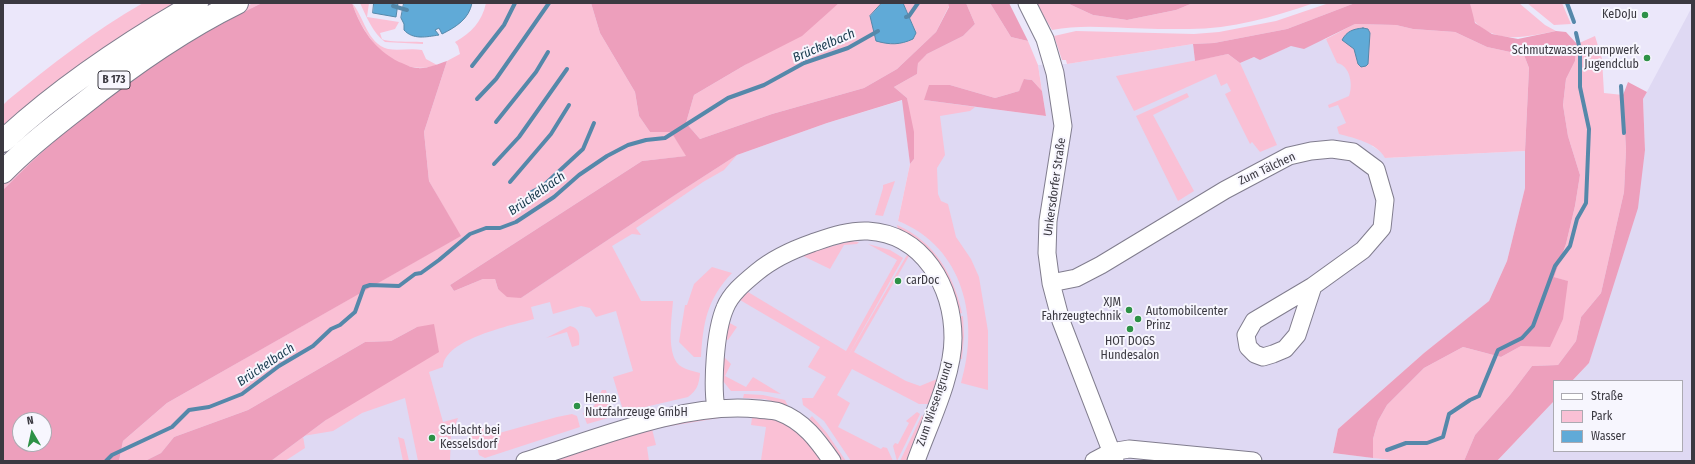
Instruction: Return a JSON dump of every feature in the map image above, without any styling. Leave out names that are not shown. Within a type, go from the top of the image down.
[{"type":"main road","name":"B 173","points":[[3,141],[57,96],[107,60],[167,20],[197,3]]},
{"type":"main road","name":"B 173","points":[[3,172],[50,130],[112,80],[168,43],[236,3]]},
{"type":"street","name":"Unkersdorfer Straße","points":[[1027,3],[1045,39],[1055,73],[1063,126],[1048,222],[1047,253],[1051,283],[1061,322],[1113,457]]},
{"type":"street","name":"Zum Tälchen","points":[[1051,283],[1076,278],[1101,265],[1225,190],[1289,156],[1311,151],[1332,149],[1353,152],[1376,169],[1385,200],[1382,228],[1363,250],[1313,286]]},
{"type":"street","name":"Zum Wiesengrund","points":[[716,409],[714,396],[720,326],[725,307],[738,288],[765,266],[787,252],[833,236],[867,231],[886,234],[905,241],[919,251],[934,269],[943,286],[951,311],[953,338],[951,366],[916,461]]},
{"type":"street","points":[[525,461],[648,423],[716,409],[746,408],[778,411],[797,421],[816,438],[832,461]]},
{"type":"street","points":[[1094,461],[1113,457],[1129,449],[1148,449],[1253,461]]},
{"type":"shaded area","points":[[262,3],[352,3],[364,30],[382,51],[390,57],[410,67],[417,68],[429,67],[447,61],[424,132],[429,181],[461,236],[167,403],[123,441],[119,461],[3,461],[3,190],[61,135],[92,110],[158,62],[192,41]]},
{"type":"shaded area","points":[[591,3],[839,3],[802,36],[745,65],[694,95],[686,123],[700,139],[772,114],[864,88],[897,69],[936,32],[949,7],[948,3],[966,3],[975,24],[963,36],[927,54],[918,63],[917,74],[894,87],[907,98],[914,132],[914,159],[910,164],[902,100],[827,123],[737,155],[521,298],[507,297],[498,289],[495,279],[483,279],[454,291],[450,285],[642,161],[686,156],[671,132],[650,132],[639,116],[635,92],[600,33]]},
{"type":"shaded area","points":[[990,3],[1009,3],[1028,41],[1011,37]]},
{"type":"shaded area","points":[[1067,3],[1193,3],[1176,10],[1127,20],[1093,15]]},
{"type":"shaded area","points":[[1355,3],[1470,3],[1475,23],[1492,34],[1518,39],[1556,31],[1566,32],[1577,44],[1575,61],[1566,79],[1563,105],[1568,136],[1580,175],[1575,206],[1566,244],[1554,277],[1568,281],[1563,319],[1550,347],[1521,346],[1501,357],[1463,347],[1424,368],[1387,405],[1378,421],[1373,439],[1373,458],[1333,453],[1338,429],[1424,353],[1489,301],[1507,261],[1525,188],[1525,151],[1529,68],[1524,55],[1487,47],[1455,32],[1413,29],[1396,25],[1355,24],[1304,49],[1291,46],[1260,60],[1254,57],[1240,63],[1228,54],[1195,61],[1193,44],[1214,43],[1287,29]]},
{"type":"shaded area","points":[[1692,7],[1692,461],[1497,461],[1553,402],[1553,452],[1683,452],[1683,380],[1573,380],[1589,363],[1645,150],[1643,99]]},
{"type":"shaded area","points":[[1355,24],[1372,146],[1383,153],[1386,158],[1525,151],[1525,188],[1507,261],[1489,301],[1424,353],[1338,429],[1333,453],[1399,461],[271,461],[326,420],[521,298],[737,155],[827,123],[903,100],[910,164],[898,221],[912,226],[924,100],[1046,116],[1038,65],[1067,64],[1193,44],[1195,61],[1240,63],[1254,57],[1260,59],[1291,46],[1326,39]]},
{"type":"shaded area","points":[[1024,79],[1032,80],[1042,91],[1046,116],[924,100],[929,85],[950,85],[995,98],[1019,91]]},
{"type":"shaded area","points":[[1628,82],[1647,92],[1643,99],[1645,150],[1638,208],[1589,363],[1573,380],[1553,380],[1553,402],[1497,461],[1464,461],[1475,435],[1510,395],[1532,366],[1558,365],[1576,341],[1581,317],[1601,293],[1624,192],[1626,150],[1623,95]]},
{"type":"shaded area","points":[[434,324],[439,352],[326,420],[271,461],[145,461],[161,453],[174,437],[248,410],[365,342],[391,341],[417,327]]},
{"type":"green space","points":[[143,3],[180,3],[3,131],[3,105],[8,100],[90,37]]},
{"type":"green space","points":[[253,3],[262,3],[192,41],[125,85],[61,135],[3,190],[3,183],[15,172],[116,88],[223,19]]},
{"type":"green space","points":[[352,3],[370,35],[381,46],[392,50],[422,50],[426,59],[437,65],[421,68],[407,66],[394,61],[373,42],[357,16]]},
{"type":"green space","points":[[360,3],[369,3],[367,17],[399,22],[395,29],[380,33],[382,39],[367,19]]},
{"type":"green space","points":[[486,3],[591,3],[600,33],[635,92],[639,116],[650,132],[671,132],[687,156],[642,161],[450,285],[454,291],[483,279],[495,279],[498,289],[521,298],[737,155],[724,170],[703,182],[636,228],[641,235],[632,234],[612,246],[641,301],[673,301],[671,346],[673,355],[682,367],[700,373],[698,384],[694,392],[688,397],[628,411],[623,410],[613,377],[633,371],[616,311],[596,317],[590,308],[581,306],[553,314],[550,302],[531,307],[534,319],[496,329],[467,341],[446,357],[443,367],[429,372],[443,422],[458,418],[451,436],[450,461],[418,461],[405,398],[362,413],[333,431],[305,436],[326,420],[417,327],[391,341],[365,342],[248,410],[174,437],[161,453],[145,461],[119,461],[123,441],[167,403],[460,236],[429,181],[424,132],[447,61],[460,54],[458,46],[455,42],[471,31],[479,21]]},
{"type":"green space","points":[[839,3],[882,3],[870,17],[904,43],[913,39],[916,33],[903,3],[948,3],[949,6],[936,32],[897,69],[864,88],[772,114],[700,139],[686,123],[694,95],[745,65],[828,12]]},
{"type":"green space","points":[[966,3],[990,3],[1011,37],[1028,41],[1038,65],[1042,91],[1032,80],[1025,79],[1019,91],[995,98],[950,85],[924,100],[975,107],[970,111],[940,116],[945,155],[937,168],[938,194],[941,201],[948,204],[956,237],[971,259],[979,277],[988,331],[988,390],[961,383],[966,359],[968,335],[967,311],[961,288],[952,267],[938,248],[920,233],[898,221],[910,164],[914,159],[907,98],[894,87],[917,74],[918,62],[927,54],[963,36],[975,24]]},
{"type":"green space","points":[[1036,3],[1067,3],[1093,15],[1127,20],[1176,10],[1193,3],[1314,3],[1268,17],[1221,27],[1151,29],[1080,27],[1052,30]]},
{"type":"green space","points":[[1329,3],[1355,3],[1287,29],[1214,43],[1193,44],[1067,64],[1066,60],[1062,60],[1054,36],[1076,31],[1194,34],[1219,32],[1276,21]]},
{"type":"green space","points":[[1470,3],[1519,3],[1545,25],[1556,31],[1514,37],[1504,37],[1494,34],[1485,30],[1476,23],[1472,14]]},
{"type":"green space","points":[[1527,3],[1562,3],[1571,24],[1554,25]]},
{"type":"green space","points":[[1355,24],[1396,25],[1413,29],[1455,32],[1487,47],[1524,55],[1529,68],[1525,151],[1385,158],[1377,148],[1358,139],[1339,134],[1337,127],[1346,123],[1338,105],[1329,108],[1328,105],[1349,96],[1351,82],[1348,72],[1342,65],[1337,63],[1326,39]]},
{"type":"green space","points":[[1595,36],[1602,59],[1604,93],[1623,95],[1626,150],[1624,192],[1601,293],[1581,317],[1576,341],[1558,365],[1532,366],[1510,395],[1475,435],[1464,461],[1399,461],[1373,458],[1373,439],[1378,421],[1387,405],[1424,368],[1463,347],[1501,357],[1521,346],[1567,281],[1554,277],[1566,244],[1575,206],[1580,175],[1568,136],[1563,105],[1566,79],[1575,61],[1577,44]]},
{"type":"green space","points":[[382,39],[423,42],[423,44],[385,42]]},
{"type":"green space","points":[[1228,54],[1240,63],[1277,145],[1260,152],[1252,142],[1250,144],[1225,94],[1231,91],[1227,83],[1221,86],[1216,74],[1134,111],[1116,76]]},
{"type":"green space","points":[[1187,93],[1189,97],[1153,115],[1194,191],[1178,201],[1136,116]]},
{"type":"green space","points":[[895,181],[883,216],[875,215],[883,185]]},
{"type":"green space","points":[[897,225],[922,240],[932,250],[948,273],[954,285],[962,313],[958,314],[937,261],[928,250],[898,230]]},
{"type":"green space","points":[[851,241],[859,242],[857,244],[844,245],[830,269],[801,255]]},
{"type":"green space","points":[[868,244],[890,250],[903,258],[848,356],[907,255],[909,256],[854,352],[906,381],[920,386],[937,379],[930,404],[919,404],[852,369],[837,395],[850,403],[838,427],[881,449],[883,447],[887,448],[893,461],[851,461],[824,421],[803,405],[802,398],[813,398],[826,377],[808,367],[820,347],[740,300],[748,292],[846,351],[897,260]]},
{"type":"green space","points":[[712,267],[732,273],[717,292],[708,312],[703,333],[701,357],[694,357],[679,342],[685,305],[687,305],[694,284]]},
{"type":"green space","points":[[963,316],[964,336],[962,359],[958,359],[959,317]]},
{"type":"green space","points":[[728,322],[737,327],[728,340],[724,339]]},
{"type":"green space","points":[[570,326],[576,329],[579,333],[579,345],[572,347],[567,332],[546,338]]},
{"type":"green space","points":[[723,356],[731,364],[725,376],[746,387],[753,377],[781,394],[760,391],[731,391],[723,381]]},
{"type":"green space","points":[[602,390],[606,390],[610,404],[610,415],[608,418],[587,424],[583,413],[592,410]]},
{"type":"green space","points":[[744,394],[763,395],[785,400],[788,406],[765,399],[743,398]]},
{"type":"green space","points":[[917,412],[920,414],[897,461],[893,446],[895,443],[898,444],[909,423],[906,421]]},
{"type":"green space","points":[[737,413],[737,415],[652,429],[656,445],[647,447],[649,461],[546,461],[660,425]]},
{"type":"green space","points":[[758,413],[797,427],[825,461],[761,460],[766,427],[751,425],[752,418]]},
{"type":"green space","points":[[572,414],[577,416],[580,427],[485,458],[479,455],[477,446],[470,439],[470,435],[479,428],[489,426],[492,435]]},
{"type":"green space","points":[[922,415],[924,419],[909,461],[900,461]]},
{"type":"green space","points":[[812,416],[826,432],[846,461],[841,461],[824,434],[809,419]]},
{"type":"green space","points":[[303,437],[305,448],[285,461],[271,461]]},
{"type":"green space","points":[[398,437],[404,439],[409,461],[403,461]]},
{"type":"water","points":[[374,3],[398,3],[396,17],[373,13]]},
{"type":"water","points":[[404,3],[472,3],[465,18],[452,28],[442,34],[439,28],[435,30],[439,35],[416,37],[404,30],[404,24],[401,18]]},
{"type":"water","points":[[882,3],[903,3],[916,33],[913,39],[895,44],[876,41],[870,16]]},
{"type":"water","points":[[1363,28],[1368,29],[1370,33],[1368,64],[1361,67],[1358,64],[1354,49],[1342,40],[1346,34],[1351,31]]},
{"type":"waterway","points":[[472,66],[504,25],[515,3]]},
{"type":"waterway","points":[[477,99],[496,79],[549,3]]},
{"type":"waterway","name":"Brückelbach","points":[[906,17],[909,16],[918,3]]},
{"type":"waterway","points":[[1567,3],[1574,22]]},
{"type":"waterway","points":[[393,6],[407,10]]},
{"type":"waterway","name":"Brückelbach","points":[[106,461],[112,455],[172,427],[189,410],[209,407],[242,394],[279,366],[313,346],[331,329],[340,325],[355,312],[364,287],[370,285],[399,286],[415,274],[421,273],[439,260],[470,234],[486,228],[500,228],[516,222],[554,197],[579,175],[607,156],[628,145],[646,140],[665,138],[728,98],[764,85],[804,63],[848,48],[878,31]]},
{"type":"waterway","points":[[1387,450],[1406,443],[1427,443],[1443,437],[1449,414],[1470,400],[1479,396],[1498,350],[1522,338],[1533,326],[1555,266],[1570,246],[1577,219],[1586,203],[1589,129],[1580,87],[1580,50],[1576,33]]},
{"type":"waterway","points":[[496,122],[536,72],[548,52]]},
{"type":"waterway","points":[[494,164],[519,137],[567,69]]},
{"type":"waterway","points":[[1621,86],[1624,133]]},
{"type":"waterway","points":[[510,182],[551,134],[569,105]]},
{"type":"waterway","points":[[530,193],[543,186],[583,149],[594,123]]},
{"type":"place","name":"KeDoJu","points":[[1645,15]]},
{"type":"place","name":"Schmutzwasserpumpwerk Jugendclub","points":[[1647,58]]},
{"type":"place","name":"carDoc","points":[[898,281]]},
{"type":"place","name":"XJM Fahrzeugtechnik","points":[[1129,310]]},
{"type":"place","name":"Automobilcenter Prinz","points":[[1138,319]]},
{"type":"place","name":"HOT DOGS Hundesalon","points":[[1130,329]]},
{"type":"place","name":"Henne Nutzfahrzeuge GmbH","points":[[577,406]]},
{"type":"place","name":"Schlacht bei Kesselsdorf","points":[[432,438]]}]
